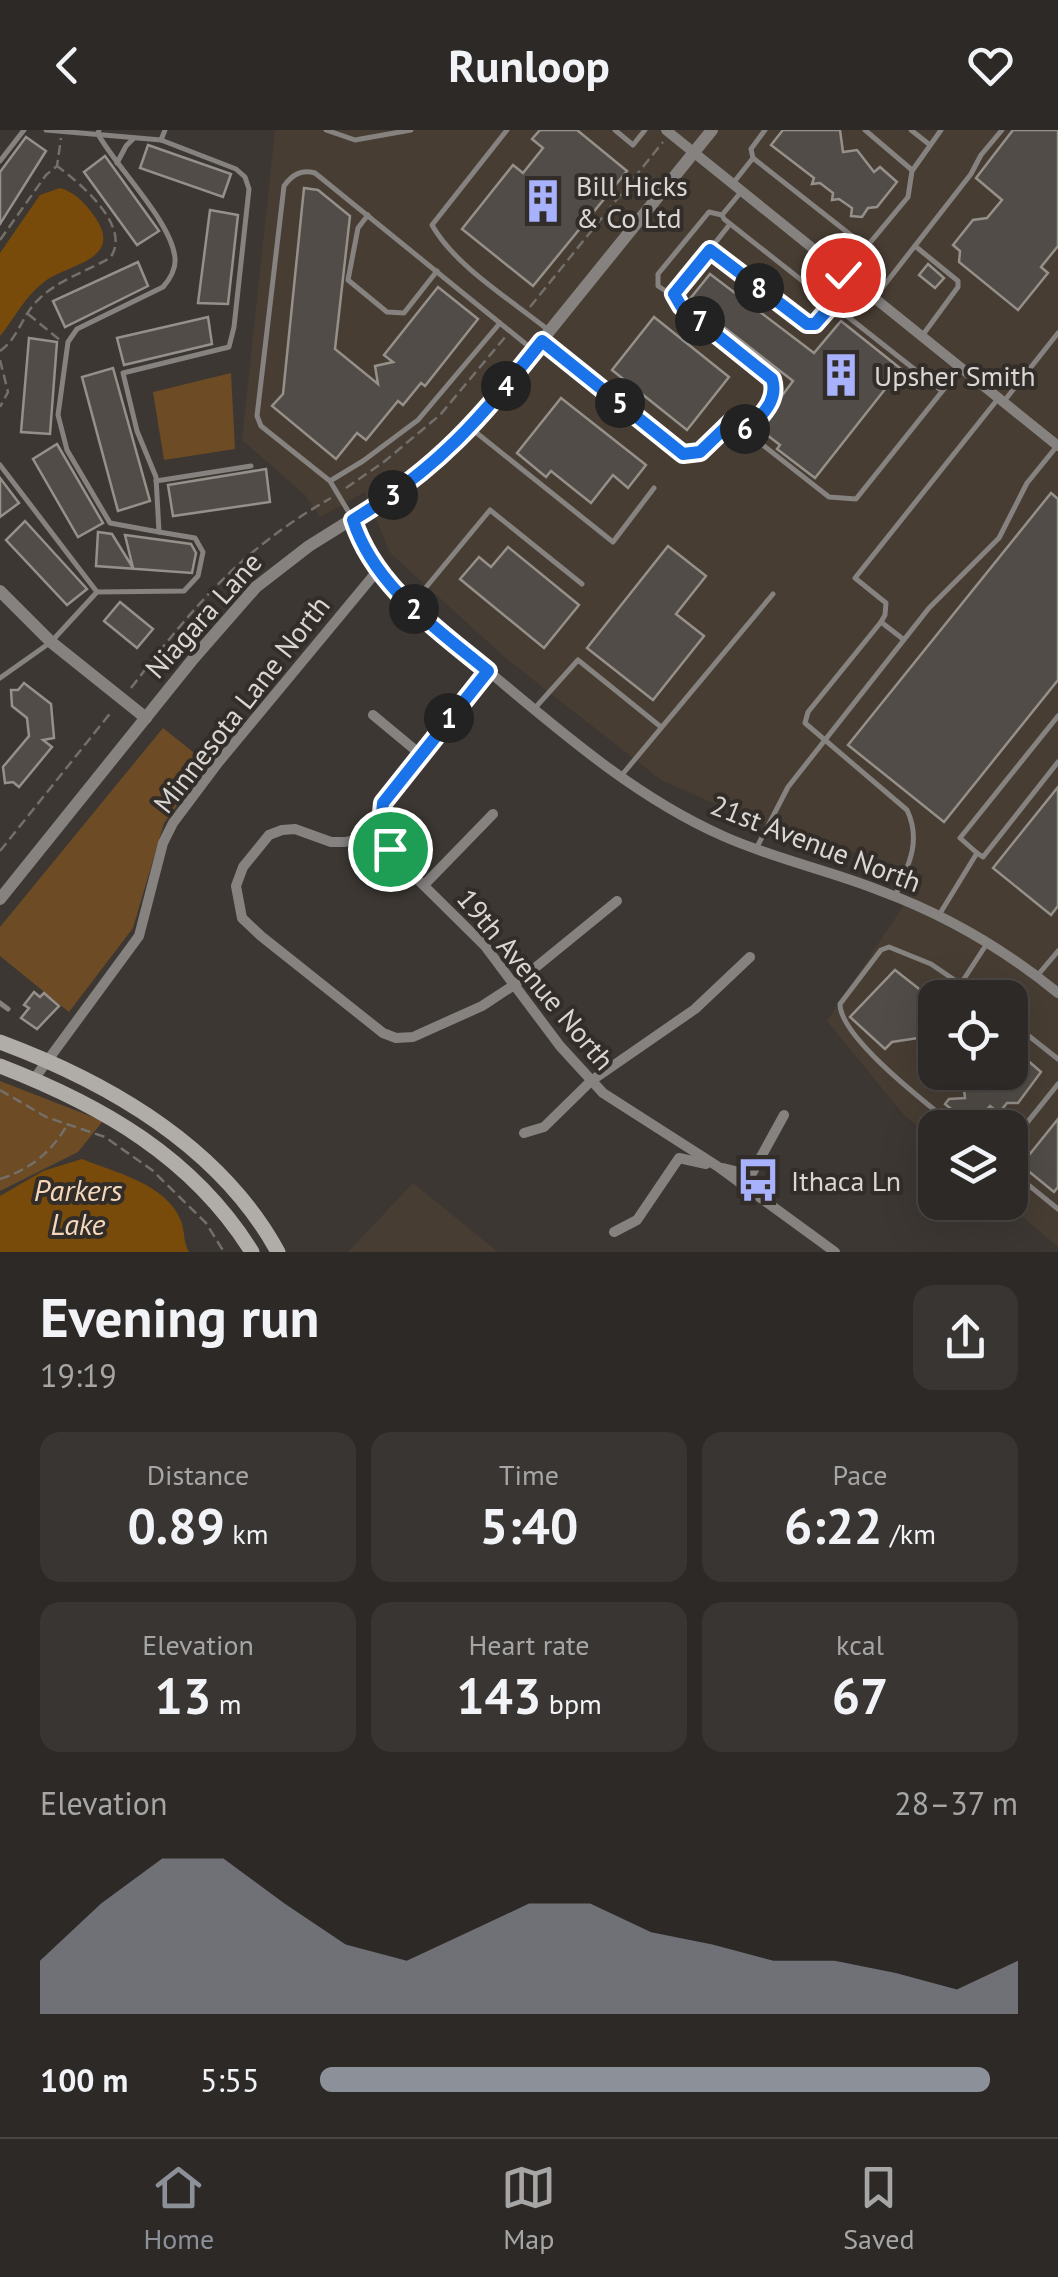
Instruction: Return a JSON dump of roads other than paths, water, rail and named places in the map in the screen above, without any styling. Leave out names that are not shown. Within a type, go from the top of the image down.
[{"type":"main road","points":[[0,1042],[96,1083],[164,1126],[241,1197],[278,1252]]},
{"type":"main road","points":[[0,1066],[68,1092],[118,1120],[159,1150],[217,1206],[252,1252]]},
{"type":"street","points":[[666,130],[1058,446]]},
{"type":"street","name":"Niagara Lane","points":[[0,899],[220,626],[256,588],[289,560],[414,481],[470,428],[712,130]]},
{"type":"street","name":"21st Avenue North","points":[[353,520],[360,541],[378,570],[411,606],[620,776],[678,814],[756,850],[895,896],[939,915],[987,942],[1058,993]]},
{"type":"street","name":"Minnesota Lane North","points":[[34,1079],[139,936],[163,843],[173,823],[378,570]]},
{"type":"street","points":[[0,591],[50,642],[146,718]]},
{"type":"street","points":[[488,671],[383,803],[380,834],[345,842],[332,842],[295,829],[269,835],[243,867],[236,886],[242,918],[383,1033],[414,1038],[482,1006],[514,985],[617,901]]},
{"type":"street","points":[[373,716],[420,754]]},
{"type":"street","points":[[425,884],[493,814]]},
{"type":"street","name":"19th Avenue North","points":[[380,834],[398,860],[485,946],[590,1082],[835,1252]]},
{"type":"street","points":[[524,1134],[544,1127],[590,1082],[695,1009],[750,957]]},
{"type":"street","points":[[614,1232],[637,1220],[679,1158],[751,1175],[784,1116]]},
{"type":"lane","points":[[0,162],[24,130]]},
{"type":"lane","points":[[46,130],[162,140],[236,170],[245,177],[249,188],[229,346],[122,373],[137,431],[156,481],[160,532]]},
{"type":"lane","points":[[162,140],[165,130]]},
{"type":"lane","points":[[326,130],[355,140],[411,130]]},
{"type":"lane","points":[[507,130],[432,225],[440,239],[542,341],[683,454],[700,452],[730,423],[748,431],[829,497],[856,499],[960,369]]},
{"type":"lane","points":[[614,130],[634,145],[645,130]]},
{"type":"lane","points":[[766,130],[751,149],[754,158],[866,247]]},
{"type":"lane","points":[[864,130],[912,170]]},
{"type":"lane","points":[[911,130],[930,146]]},
{"type":"lane","points":[[710,250],[807,324],[815,324],[834,306],[866,247],[908,197],[912,170],[942,130]]},
{"type":"lane","points":[[873,300],[1002,130]]},
{"type":"lane","points":[[0,678],[50,642],[97,592],[184,591],[198,576],[203,552],[195,538],[110,523],[66,450],[58,414],[68,346],[77,329],[163,287],[171,277],[175,260],[170,239],[99,132]]},
{"type":"lane","points":[[117,163],[134,138]]},
{"type":"lane","points":[[722,215],[754,158]]},
{"type":"lane","points":[[353,520],[330,481],[261,426],[257,416],[284,186],[299,172],[315,173],[500,323],[542,341]]},
{"type":"lane","points":[[748,431],[772,401],[772,379],[658,286],[658,274],[709,212],[722,215],[942,391]]},
{"type":"lane","points":[[368,216],[358,228],[348,280],[374,302],[387,312],[404,313],[437,271]]},
{"type":"lane","points":[[675,297],[730,224]]},
{"type":"lane","points":[[915,246],[958,281],[958,288],[921,338]]},
{"type":"lane","points":[[330,481],[418,420],[500,323]]},
{"type":"lane","points":[[895,896],[914,848],[913,823],[900,802],[806,726],[806,717],[881,622],[886,603],[855,578],[1058,333]]},
{"type":"lane","points":[[470,428],[613,542],[654,488]]},
{"type":"lane","points":[[756,850],[780,798],[937,599],[999,538],[1027,483],[1058,446]]},
{"type":"lane","points":[[0,465],[97,592]]},
{"type":"lane","points":[[156,481],[251,466]]},
{"type":"lane","points":[[411,606],[490,510],[582,584]]},
{"type":"lane","points":[[620,776],[774,594]]},
{"type":"lane","points":[[881,622],[904,640]]},
{"type":"lane","points":[[535,708],[578,660],[661,727]]},
{"type":"lane","points":[[1058,716],[960,838],[983,857],[1058,762]]},
{"type":"lane","points":[[939,915],[978,852]]},
{"type":"lane","points":[[963,980],[987,942]]},
{"type":"lane","points":[[936,1110],[876,1058],[848,1027],[839,1010],[841,998],[882,950],[890,947],[958,980]]},
{"type":"lane","points":[[1037,976],[1058,950]]},
{"type":"lane","points":[[0,1003],[8,1008]]},
{"type":"lane","points":[[1028,1036],[1058,1060]]},
{"type":"lane","points":[[1028,1122],[1058,1084]]},
{"type":"lane","points":[[1028,1185],[1058,1209]]},
{"type":"water","points":[[60,188],[92,212],[103,243],[89,259],[37,288],[0,336],[0,253],[40,195]]},
{"type":"water","name":"Parkers Lake","points":[[82,1159],[138,1181],[164,1198],[181,1221],[189,1252],[0,1252],[0,1196],[43,1171]]},
{"type":"place","name":"Bill Hicks & Co Ltd","points":[[543,201]]},
{"type":"place","name":"Upsher Smith","points":[[841,375]]},
{"type":"place","name":"Ithaca Ln","points":[[758,1180]]}]
